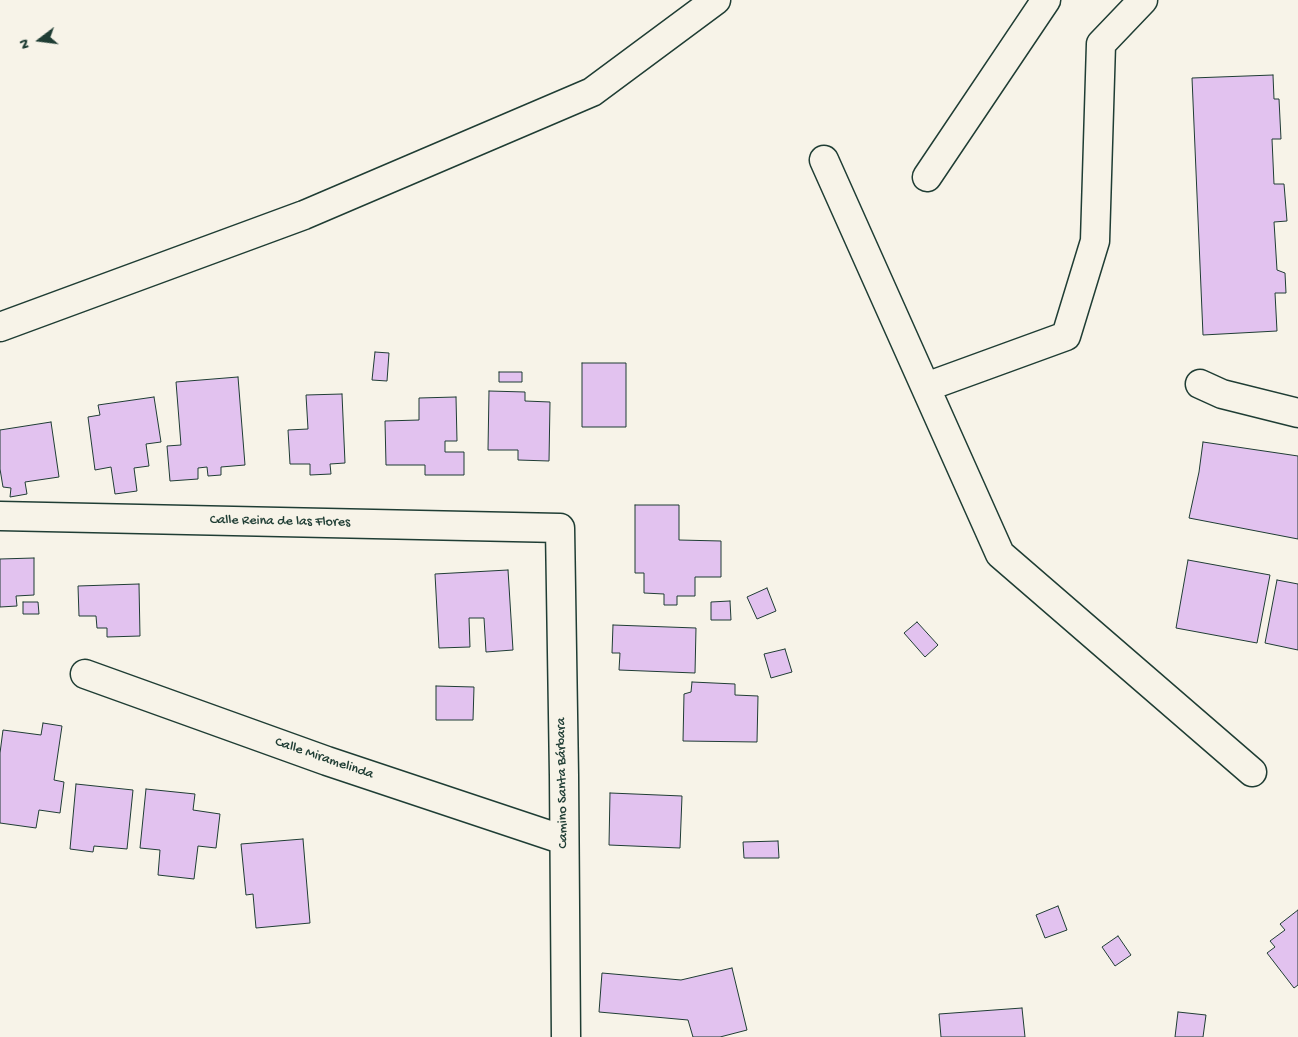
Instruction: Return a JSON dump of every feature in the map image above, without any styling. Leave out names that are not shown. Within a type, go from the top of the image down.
[{"type":"street","points":[[0,327],[304,215],[592,92],[716,0]]},
{"type":"street","points":[[927,178],[1046,0]]},
{"type":"street","points":[[926,387],[1066,336],[1095,241],[1101,44],[1143,0]]},
{"type":"street","points":[[824,160],[1000,554],[1252,772]]},
{"type":"street","points":[[1200,384],[1222,394],[1298,413]]},
{"type":"street","name":"Calle Reina de las Flores","points":[[0,516],[560,528]]},
{"type":"street","name":"Camino Santa Bárbara","points":[[560,528],[566,1037]]},
{"type":"street","name":"Calle Miramelinda","points":[[85,674],[327,761],[564,840]]},
{"type":"building","points":[[1273,75],[1274,99],[1279,99],[1281,139],[1272,139],[1274,184],[1284,184],[1287,221],[1274,222],[1277,270],[1285,273],[1286,293],[1275,293],[1277,331],[1203,335],[1192,78]]},
{"type":"building","points":[[375,352],[389,353],[387,381],[372,380]]},
{"type":"building","points":[[582,363],[626,363],[626,427],[582,427]]},
{"type":"building","points":[[499,372],[522,372],[522,382],[499,382]]},
{"type":"building","points":[[238,377],[245,465],[221,467],[221,475],[208,476],[207,467],[198,468],[198,479],[170,481],[167,446],[181,445],[176,382]]},
{"type":"building","points":[[489,391],[525,392],[525,401],[550,402],[549,461],[518,460],[518,450],[488,450]]},
{"type":"building","points":[[342,394],[345,463],[330,464],[331,474],[310,475],[310,464],[290,464],[288,430],[308,429],[306,395]]},
{"type":"building","points":[[154,397],[161,442],[146,444],[149,466],[134,468],[137,491],[115,494],[111,467],[95,470],[88,417],[100,415],[98,405]]},
{"type":"building","points":[[456,397],[457,441],[445,441],[445,452],[464,452],[464,475],[425,475],[425,465],[386,465],[385,421],[419,420],[419,398]]},
{"type":"building","points":[[51,422],[59,477],[25,482],[27,494],[10,497],[11,488],[3,487],[0,469],[0,430]]},
{"type":"building","points":[[1203,442],[1298,456],[1298,539],[1189,518],[1199,472]]},
{"type":"building","points":[[635,505],[679,505],[679,540],[721,541],[721,577],[695,577],[695,596],[677,596],[677,605],[664,605],[664,594],[644,593],[644,573],[635,573]]},
{"type":"building","points":[[34,558],[34,595],[16,596],[17,606],[0,607],[0,559]]},
{"type":"building","points":[[1188,560],[1270,575],[1257,643],[1176,628]]},
{"type":"building","points":[[508,570],[513,650],[486,652],[484,618],[469,618],[470,647],[439,648],[435,574]]},
{"type":"building","points":[[1277,580],[1298,584],[1298,650],[1265,643]]},
{"type":"building","points":[[139,584],[140,636],[107,637],[107,628],[97,628],[96,616],[79,616],[78,586]]},
{"type":"building","points":[[767,588],[776,611],[757,619],[747,597]]},
{"type":"building","points":[[730,601],[731,620],[711,620],[711,602]]},
{"type":"building","points":[[23,602],[38,602],[39,614],[23,614]]},
{"type":"building","points":[[917,622],[938,645],[925,657],[904,633]]},
{"type":"building","points":[[613,625],[696,628],[695,673],[619,670],[620,653],[612,653]]},
{"type":"building","points":[[785,649],[792,672],[771,678],[764,654]]},
{"type":"building","points":[[692,682],[735,684],[735,695],[758,696],[757,742],[683,741],[684,694],[691,692]]},
{"type":"building","points":[[436,686],[474,687],[473,720],[436,720]]},
{"type":"building","points":[[43,723],[62,726],[54,780],[64,782],[60,813],[39,810],[36,828],[0,823],[0,753],[3,730],[41,735]]},
{"type":"building","points":[[76,784],[133,790],[127,849],[94,846],[93,852],[70,849]]},
{"type":"building","points":[[146,789],[195,794],[193,810],[220,814],[216,848],[198,846],[194,879],[158,875],[160,850],[140,848]]},
{"type":"building","points":[[610,793],[682,796],[680,848],[609,845]]},
{"type":"building","points":[[303,839],[310,923],[256,928],[253,894],[246,895],[241,844]]},
{"type":"building","points":[[778,841],[779,858],[744,858],[743,842]]},
{"type":"building","points":[[1058,906],[1067,930],[1045,938],[1036,915]]},
{"type":"building","points":[[1298,910],[1298,985],[1294,988],[1267,953],[1275,947],[1270,941],[1285,930],[1280,924]]},
{"type":"building","points":[[1118,936],[1131,955],[1115,966],[1102,947]]},
{"type":"building","points":[[732,968],[747,1030],[720,1037],[693,1037],[688,1020],[599,1012],[602,973],[681,980]]},
{"type":"building","points":[[1022,1008],[1025,1037],[941,1037],[939,1014]]},
{"type":"building","points":[[1178,1012],[1206,1015],[1203,1037],[1175,1037]]}]
